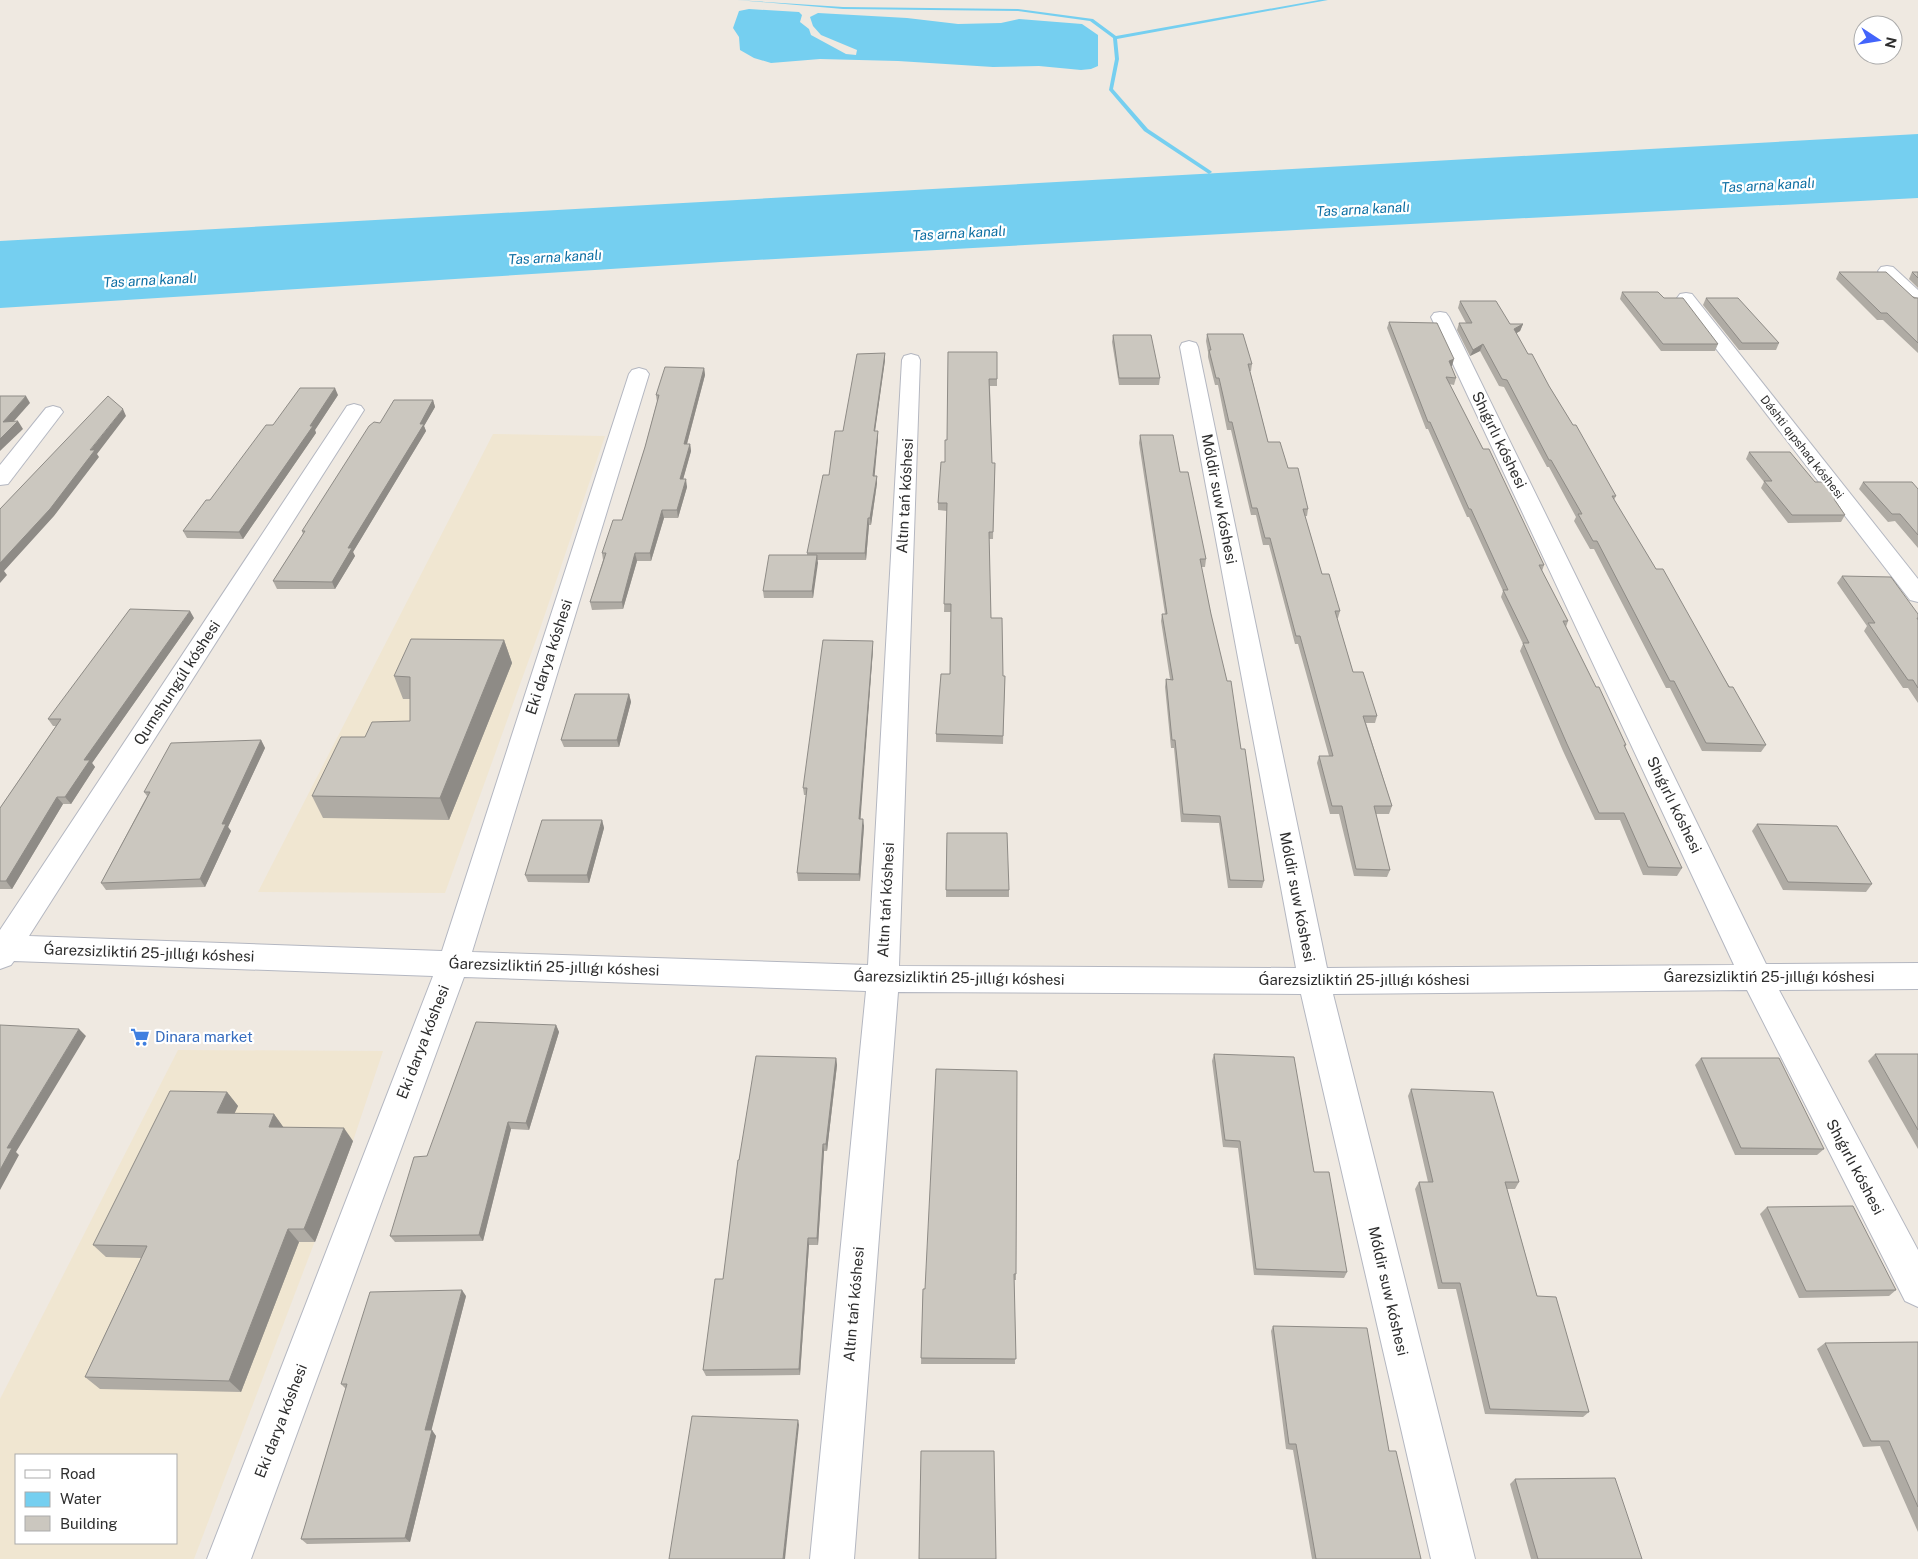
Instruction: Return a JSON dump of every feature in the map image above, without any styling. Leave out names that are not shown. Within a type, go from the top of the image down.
[{"type":"street","points":[[1886,271],[1918,300]]},
{"type":"street","name":"Dáshti qıpshaq kóshesi","points":[[1686,298],[1918,595]]},
{"type":"street","name":"Shıǵırlı kóshesi","points":[[1440,317],[1756,977],[1918,1288]]},
{"type":"street","name":"Móldir suw kóshesi","points":[[1189,347],[1314,981],[1452,1559]]},
{"type":"street","name":"Altın tań kóshesi","points":[[832,1559],[883,979],[911,360]]},
{"type":"street","name":"Eki darya kóshesi","points":[[229,1559],[452,964],[638,374]]},
{"type":"street","name":"Qumshungúl kóshesi","points":[[2,951],[354,410]]},
{"type":"street","points":[[0,479],[53,412]]},
{"type":"street","name":"Ǵarezsizliktiń 25-jıllıǵı kóshesi","points":[[2,951],[883,979],[1314,981],[1918,976]]},
{"type":"shaded area","points":[[493,434],[605,436],[541,626],[445,893],[258,892]]},
{"type":"shaded area","points":[[178,1050],[383,1051],[353,1141],[194,1559],[0,1559],[0,1399]]},
{"type":"water","points":[[749,9],[799,12],[802,15],[800,22],[809,29],[811,35],[846,54],[856,55],[857,50],[821,35],[813,26],[810,17],[818,13],[907,18],[958,24],[1001,23],[1019,19],[1082,24],[1098,35],[1098,66],[1081,70],[1039,66],[993,67],[898,61],[820,59],[771,63],[754,58],[740,50],[739,37],[733,28],[739,11]]},
{"type":"water","name":"Tas arna kanalı","points":[[1918,134],[1918,198],[721,262],[0,308],[0,241]]},
{"type":"building","points":[[1839,272],[1886,272],[1914,298],[1918,298],[1918,343],[1887,313],[1881,313]]},
{"type":"building","points":[[1912,272],[1918,272],[1918,278]]},
{"type":"building","points":[[1622,292],[1658,292],[1664,298],[1683,298],[1718,344],[1663,344]]},
{"type":"building","points":[[1706,298],[1738,298],[1779,343],[1742,343]]},
{"type":"building","points":[[1460,301],[1496,301],[1510,324],[1523,324],[1514,329],[1528,354],[1532,354],[1573,425],[1576,425],[1616,496],[1612,496],[1656,569],[1663,569],[1729,687],[1733,687],[1766,745],[1706,743],[1674,681],[1670,681],[1597,541],[1593,541],[1578,514],[1582,514],[1551,460],[1549,460],[1507,380],[1502,379],[1483,344],[1473,350],[1459,323],[1472,323]]},
{"type":"building","points":[[1389,322],[1437,323],[1454,359],[1449,361],[1456,378],[1446,377],[1483,449],[1489,449],[1544,565],[1539,565],[1568,621],[1563,621],[1596,687],[1599,687],[1682,868],[1648,867],[1624,813],[1599,813],[1523,643],[1529,643],[1503,590],[1508,590],[1430,422],[1428,422]]},
{"type":"building","points":[[1207,334],[1243,334],[1252,364],[1248,364],[1268,442],[1280,442],[1288,468],[1298,468],[1308,509],[1303,509],[1322,574],[1329,574],[1340,611],[1335,611],[1353,672],[1363,672],[1377,716],[1363,716],[1392,806],[1374,806],[1390,870],[1356,869],[1342,806],[1332,806],[1319,756],[1333,756],[1300,636],[1296,636],[1270,538],[1265,538],[1257,508],[1252,508],[1232,422],[1229,422],[1219,378],[1216,378]]},
{"type":"building","points":[[1113,335],[1151,335],[1160,378],[1119,378]]},
{"type":"building","points":[[948,352],[997,352],[997,379],[989,379],[992,463],[995,463],[993,532],[989,532],[991,618],[1002,618],[1003,676],[1005,676],[1003,736],[936,734],[941,674],[950,674],[951,604],[944,604],[947,503],[938,503],[941,462],[945,462],[945,440],[947,440]]},
{"type":"building","points":[[885,353],[874,431],[878,431],[873,476],[877,476],[870,518],[868,518],[865,553],[807,553],[823,475],[829,475],[835,431],[843,431],[857,354]]},
{"type":"building","points":[[665,367],[704,368],[684,444],[690,444],[680,479],[686,479],[677,510],[662,510],[650,553],[635,553],[622,602],[590,602],[606,553],[602,553],[613,520],[622,520],[645,447],[659,395],[656,395]]},
{"type":"building","points":[[300,388],[335,388],[310,426],[313,426],[239,532],[183,531],[206,500],[210,500],[266,425],[273,425]]},
{"type":"building","points":[[0,396],[26,396],[3,422],[18,421],[0,439]]},
{"type":"building","points":[[108,396],[123,409],[90,450],[95,450],[50,509],[0,563],[0,509]]},
{"type":"building","points":[[394,400],[433,400],[420,424],[424,424],[348,548],[352,548],[332,582],[273,581],[305,531],[302,531],[369,426],[374,422],[380,423]]},
{"type":"building","points":[[1140,435],[1173,435],[1180,472],[1188,472],[1206,559],[1200,559],[1211,614],[1227,681],[1231,681],[1241,749],[1245,749],[1264,881],[1230,880],[1220,816],[1183,814],[1175,740],[1172,740],[1166,679],[1173,680],[1162,614],[1167,614]]},
{"type":"building","points":[[1749,452],[1790,452],[1815,482],[1826,482],[1837,496],[1834,499],[1845,515],[1792,515],[1764,481],[1772,481]]},
{"type":"building","points":[[1863,482],[1912,482],[1918,489],[1918,535],[1900,514],[1892,514]]},
{"type":"building","points":[[769,555],[817,555],[812,591],[763,591]]},
{"type":"building","points":[[1842,576],[1891,577],[1918,614],[1918,688],[1913,680],[1908,680],[1868,623],[1875,623]]},
{"type":"building","points":[[130,609],[190,611],[84,760],[90,760],[65,797],[57,797],[6,881],[0,881],[0,808],[61,719],[48,719]]},
{"type":"building","points":[[411,639],[504,640],[440,798],[312,796],[341,737],[365,737],[372,722],[410,721],[410,677],[394,676]]},
{"type":"building","points":[[823,640],[873,641],[859,819],[863,819],[859,874],[797,873],[807,788],[803,788]]},
{"type":"building","points":[[575,694],[629,694],[617,740],[561,740]]},
{"type":"building","points":[[261,740],[222,824],[226,824],[200,879],[101,883],[150,792],[144,792],[171,743]]},
{"type":"building","points":[[542,820],[602,820],[587,875],[525,875]]},
{"type":"building","points":[[1757,824],[1837,826],[1872,884],[1788,882]]},
{"type":"building","points":[[947,833],[1007,833],[1009,890],[946,890]]},
{"type":"building","points":[[476,1022],[556,1025],[526,1123],[508,1122],[479,1235],[390,1236],[414,1157],[427,1156]]},
{"type":"building","points":[[0,1025],[79,1029],[7,1148],[12,1148],[0,1170]]},
{"type":"building","points":[[1214,1054],[1294,1057],[1314,1172],[1329,1172],[1347,1272],[1256,1269],[1240,1141],[1225,1140]]},
{"type":"building","points":[[1875,1054],[1918,1054],[1918,1130]]},
{"type":"building","points":[[756,1056],[836,1058],[826,1144],[823,1144],[817,1238],[808,1238],[799,1369],[703,1370],[715,1279],[723,1279],[738,1160]]},
{"type":"building","points":[[1701,1058],[1779,1058],[1824,1149],[1741,1148]]},
{"type":"building","points":[[936,1069],[1017,1071],[1016,1274],[1014,1274],[1016,1359],[921,1358],[923,1289],[925,1289]]},
{"type":"building","points":[[1411,1089],[1493,1092],[1519,1182],[1505,1182],[1537,1296],[1556,1297],[1589,1412],[1490,1409],[1460,1283],[1442,1283],[1419,1182],[1433,1182]]},
{"type":"building","points":[[170,1091],[227,1092],[217,1113],[274,1114],[269,1127],[344,1128],[304,1229],[288,1229],[229,1381],[85,1377],[147,1246],[93,1245]]},
{"type":"building","points":[[1853,1206],[1896,1290],[1806,1291],[1767,1207]]},
{"type":"building","points":[[462,1290],[425,1430],[432,1430],[405,1538],[301,1539],[347,1384],[341,1384],[370,1292]]},
{"type":"building","points":[[1273,1326],[1367,1328],[1389,1451],[1396,1451],[1421,1559],[1316,1559],[1296,1444],[1289,1444]]},
{"type":"building","points":[[1918,1342],[1918,1507],[1889,1441],[1871,1441],[1825,1343]]},
{"type":"building","points":[[692,1416],[798,1420],[783,1559],[669,1559]]},
{"type":"building","points":[[921,1451],[994,1451],[996,1559],[919,1559]]},
{"type":"building","points":[[1615,1478],[1642,1559],[1538,1559],[1515,1479]]},
{"type":"waterway","points":[[739,0],[843,8],[1018,10],[1091,20],[1115,38]]},
{"type":"waterway","points":[[1115,38],[1326,0]]},
{"type":"waterway","points":[[1115,38],[1117,59],[1111,89],[1146,130],[1209,172]]},
{"type":"place","name":"Dinara market","points":[[140,1037]]}]
